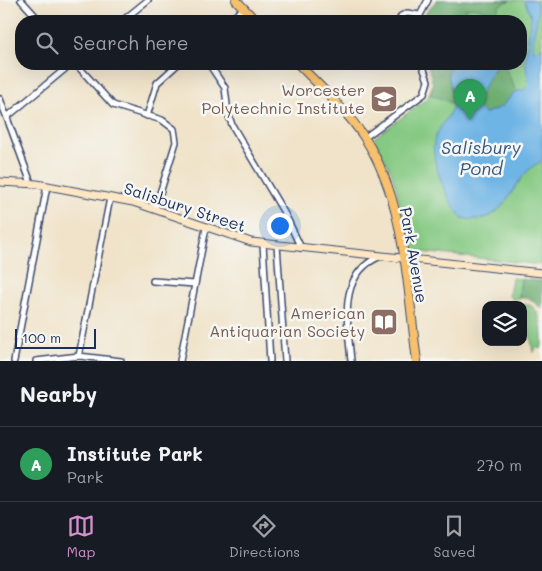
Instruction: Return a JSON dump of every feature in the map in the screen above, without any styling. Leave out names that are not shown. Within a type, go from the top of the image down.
[{"type":"main road","points":[[236,0],[250,15]]},
{"type":"main road","name":"Park Avenue","points":[[304,70],[342,110],[364,138],[386,186],[404,258],[417,361]]},
{"type":"main road","name":"Salisbury Street","points":[[0,182],[47,186],[110,198],[155,209],[244,241],[542,273]]},
{"type":"street","points":[[20,0],[34,15]]},
{"type":"street","points":[[129,15],[148,0]]},
{"type":"street","points":[[420,15],[428,0]]},
{"type":"street","points":[[235,15],[244,8]]},
{"type":"street","points":[[7,117],[63,70]]},
{"type":"street","points":[[81,70],[113,105],[168,123],[176,134],[155,209]]},
{"type":"street","points":[[147,116],[156,83],[171,70]]},
{"type":"street","points":[[213,70],[224,85],[228,113],[232,125],[286,216],[301,248]]},
{"type":"street","points":[[364,138],[423,96],[428,81],[424,70]]},
{"type":"street","points":[[0,99],[31,184]]},
{"type":"street","points":[[14,361],[47,186]]},
{"type":"street","points":[[79,356],[110,198]]},
{"type":"street","points":[[180,361],[206,228]]},
{"type":"street","points":[[263,244],[270,361]]},
{"type":"street","points":[[277,245],[284,361]]},
{"type":"street","points":[[350,361],[348,293],[360,271],[382,256]]},
{"type":"street","points":[[153,281],[195,284]]},
{"type":"street","points":[[36,361],[79,356],[121,361]]},
{"type":"green space","points":[[437,0],[542,0],[542,265],[412,251],[392,173],[374,138],[428,98],[433,84],[430,70],[527,70],[527,15],[426,15]]},
{"type":"green space","points":[[437,0],[511,0],[500,5],[495,15],[476,8],[464,9],[471,15],[426,15]]},
{"type":"green space","points":[[430,70],[450,70],[448,73],[453,104],[430,94],[433,84]]},
{"type":"green space","points":[[494,70],[506,70],[516,91],[501,107],[484,114],[479,109],[479,97],[483,84]]},
{"type":"green space","points":[[512,278],[521,279],[519,298],[512,299],[509,296]]},
{"type":"green space","points":[[521,279],[542,281],[542,309],[529,298],[519,298]]},
{"type":"green space","points":[[527,304],[535,310],[541,327],[542,346],[540,349],[537,347],[533,353]]},
{"type":"water","name":"Salisbury Pond","points":[[524,0],[536,0],[538,6],[533,36],[533,49],[537,51],[542,46],[542,161],[531,168],[499,209],[490,216],[478,219],[462,218],[445,191],[434,157],[435,138],[450,113],[453,104],[448,73],[450,70],[493,70],[478,98],[479,109],[484,114],[501,107],[516,91],[524,90],[529,85],[526,70],[527,46],[531,16]]},
{"type":"place","name":"Worcester Polytechnic Institute","points":[[384,99]]},
{"type":"place","name":"Institute Park","points":[[470,120]]},
{"type":"place","name":"American Antiquarian Society","points":[[384,322]]}]
